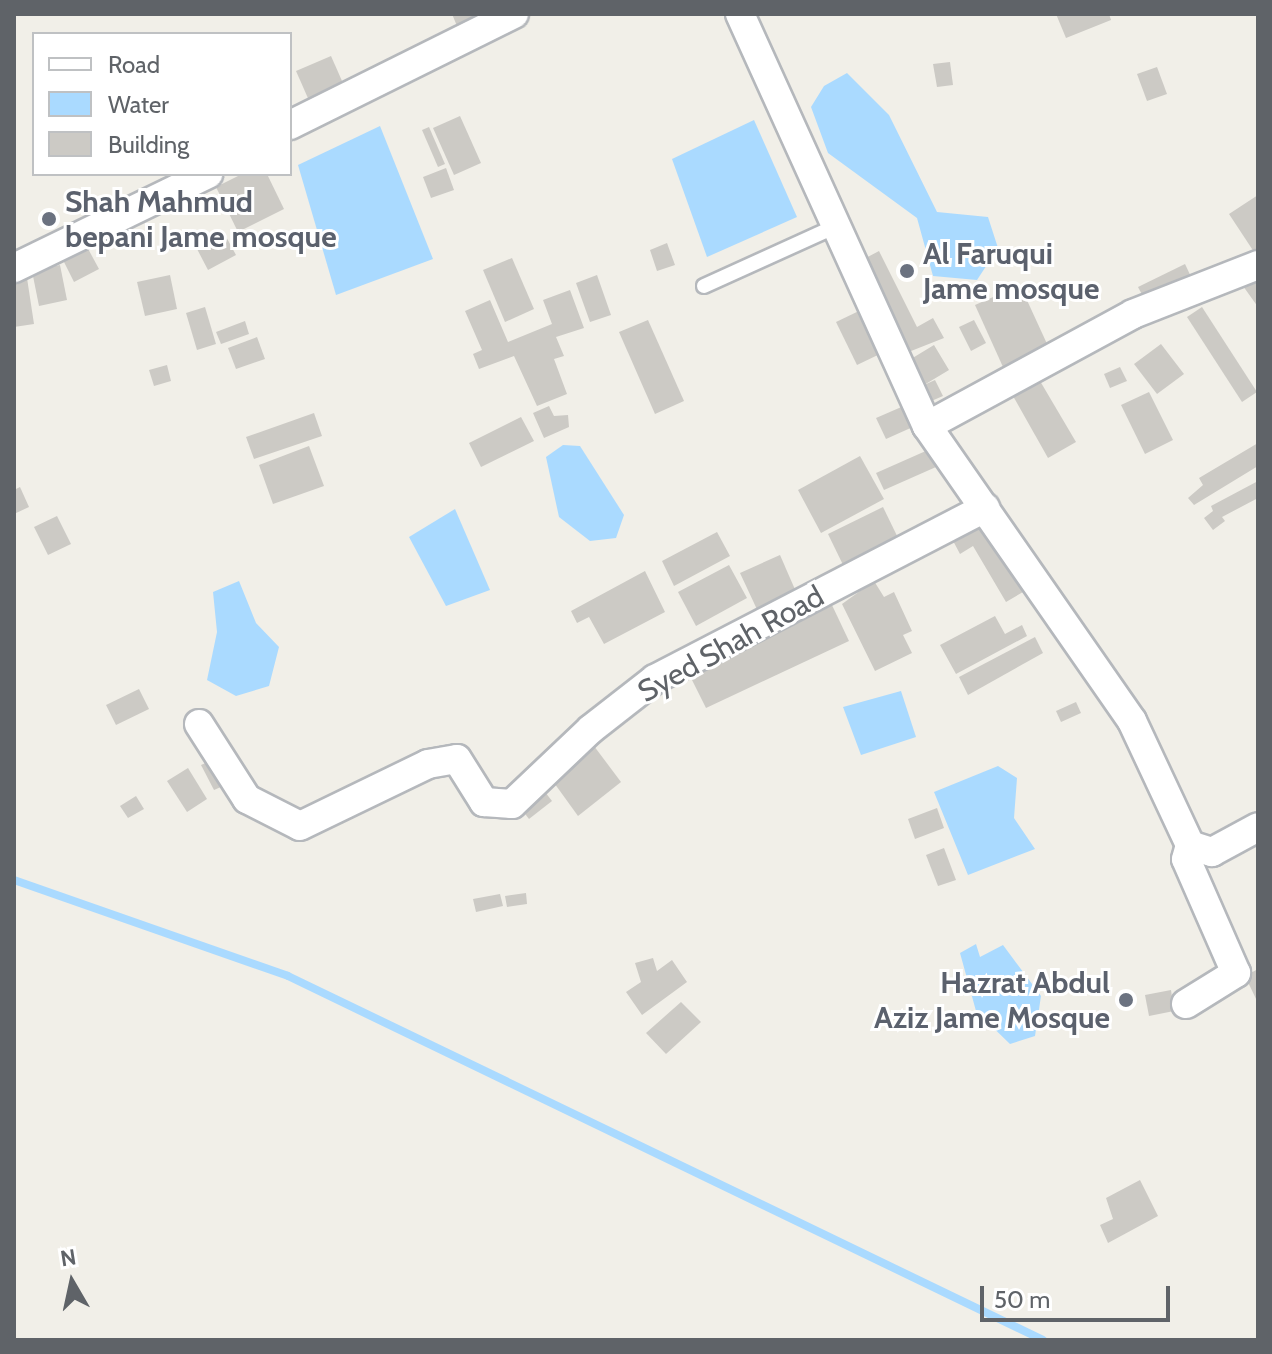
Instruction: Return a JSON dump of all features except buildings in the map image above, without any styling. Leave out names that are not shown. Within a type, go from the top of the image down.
[{"type":"street","points":[[292,124],[514,14]]},
{"type":"street","points":[[740,14],[927,426],[1132,721],[1190,845],[1186,859],[1236,973],[1186,1004]]},
{"type":"street","points":[[14,268],[204,176]]},
{"type":"street","points":[[927,426],[1133,314],[1258,265]]},
{"type":"street","name":"Syed Shah Road","points":[[199,724],[247,799],[300,826],[428,764],[457,759],[484,802],[512,804],[591,729],[655,679],[985,508]]},
{"type":"street","points":[[1190,845],[1212,852],[1258,827]]},
{"type":"lane","points":[[704,286],[836,226]]},
{"type":"water","points":[[847,73],[889,115],[937,212],[988,217],[998,248],[977,280],[933,276],[917,218],[828,153],[811,107],[824,86]]},
{"type":"water","points":[[754,120],[797,217],[707,257],[672,159]]},
{"type":"water","points":[[380,126],[433,259],[336,295],[298,165]]},
{"type":"water","points":[[563,445],[580,446],[624,515],[616,538],[590,541],[559,517],[546,457]]},
{"type":"water","points":[[455,509],[490,590],[446,606],[409,537]]},
{"type":"water","points":[[239,581],[256,623],[279,647],[269,686],[236,696],[207,680],[217,632],[213,592]]},
{"type":"water","points":[[901,691],[916,737],[861,755],[843,707]]},
{"type":"water","points":[[998,766],[1017,778],[1014,818],[1035,849],[968,875],[934,792]]},
{"type":"water","points":[[976,944],[980,957],[1003,945],[1041,996],[1035,1036],[1010,1044],[976,1011],[960,953]]},
{"type":"waterway","points":[[14,880],[288,976],[1043,1340]]},
{"type":"place","name":"Shah Mahmud bepani Jame mosque","points":[[49,219]]},
{"type":"place","name":"Al Faruqui Jame mosque","points":[[907,271]]},
{"type":"place","name":"Hazrat Abdul Aziz Jame Mosque","points":[[1126,1000]]}]
